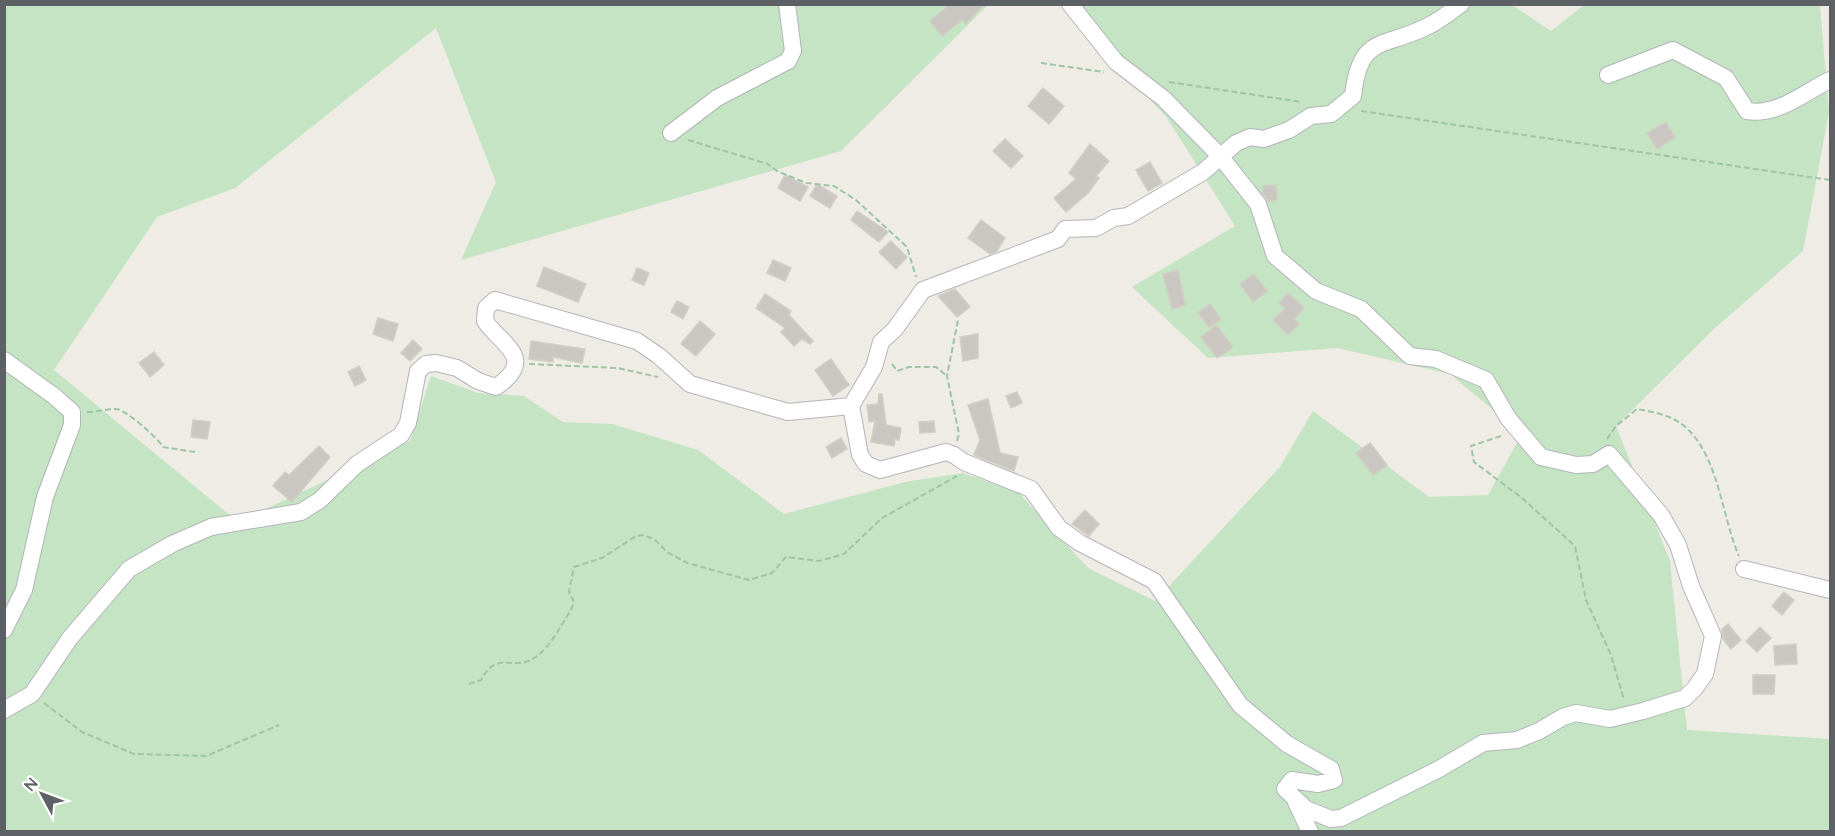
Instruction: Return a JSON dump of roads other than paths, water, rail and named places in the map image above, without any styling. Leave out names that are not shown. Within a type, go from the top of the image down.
[{"type":"street","points":[[671,133],[717,98],[788,61],[793,51],[787,4]]},
{"type":"street","points":[[1070,4],[1116,63],[1163,98],[1220,156],[1258,204],[1275,256],[1316,291],[1361,309],[1410,357],[1436,359],[1486,380],[1508,418],[1541,457],[1576,465],[1593,464],[1610,454],[1661,515],[1678,544],[1691,586],[1713,636],[1705,674],[1684,698],[1610,719],[1576,714],[1563,717],[1517,740],[1483,743],[1439,769],[1341,818],[1322,816],[1306,809],[1286,789],[1292,780],[1318,784],[1334,780],[1331,769],[1287,744],[1240,705],[1154,581],[1080,543],[1059,528],[1030,489],[964,462],[946,452],[880,470],[866,464],[860,455],[850,406],[874,367],[881,342],[895,329],[923,290],[1058,239],[1065,229],[1096,228],[1114,218],[1135,212],[1203,172],[1220,156],[1250,137],[1264,139],[1289,130],[1311,116],[1331,114],[1353,96],[1355,76],[1362,57],[1380,42],[1426,27],[1461,4]]},
{"type":"street","points":[[1608,75],[1673,50],[1726,78],[1747,111],[1763,114],[1784,106],[1830,80]]},
{"type":"street","points":[[4,710],[32,694],[70,638],[129,569],[172,544],[211,527],[301,512],[320,500],[357,464],[401,435],[408,423],[418,371],[426,364],[436,363],[457,368],[478,381],[496,387],[507,379],[515,363],[512,349],[485,321],[486,308],[495,300],[637,341],[659,356],[690,384],[788,412],[850,406]]},
{"type":"street","points":[[4,360],[72,412],[72,425],[45,497],[24,590],[4,630]]},
{"type":"street","points":[[1744,568],[1830,590]]},
{"type":"street","points":[[1294,799],[1310,831]]}]
